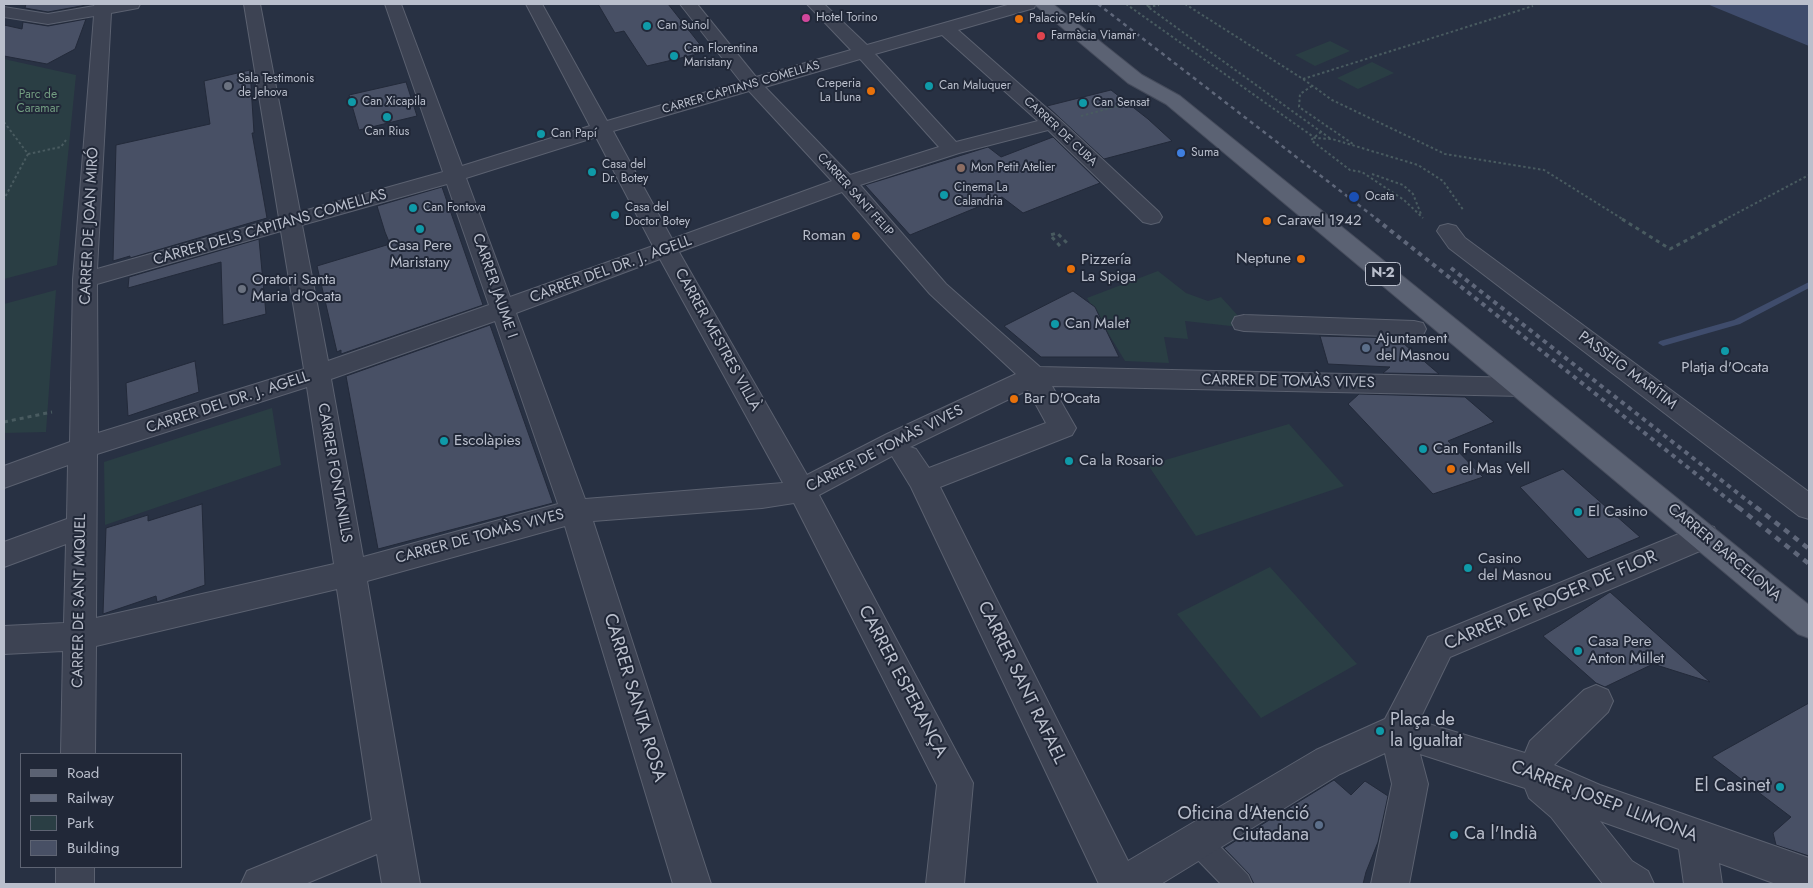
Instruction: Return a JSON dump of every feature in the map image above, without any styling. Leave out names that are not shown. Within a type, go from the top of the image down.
[{"type":"main road","name":"N-2","points":[[1042,4],[1058,15],[1135,80],[1173,100],[1522,388]]},
{"type":"main road","name":"N-2","points":[[1056,4],[1071,13],[1117,51],[1152,70],[1173,100]]},
{"type":"main road","points":[[1067,4],[1134,56]]},
{"type":"main road","name":"CARRER BARCELONA","points":[[1522,388],[1809,624]]},
{"type":"street","points":[[4,12],[48,19],[103,7],[132,4]]},
{"type":"street","name":"CARRER FONTANILLS","points":[[252,4],[317,374],[401,884]]},
{"type":"street","name":"CARRER JAUME I","points":[[393,4],[575,511]]},
{"type":"street","name":"CARRER MESTRES VILLÀ","points":[[534,4],[603,128],[666,249],[802,491]]},
{"type":"street","name":"CARRER SANT FELIP","points":[[688,4],[752,84],[1034,376]]},
{"type":"street","points":[[815,4],[864,52],[952,149]]},
{"type":"street","points":[[972,4],[989,15]]},
{"type":"street","name":"CARRER CAPITANS COMELLAS","points":[[455,175],[603,128],[1028,4]]},
{"type":"street","name":"CARRER DE JOAN MIRÓ","points":[[84,448],[85,280],[103,7]]},
{"type":"street","name":"CARRER DE CUBA","points":[[946,29],[1052,123],[1151,217]]},
{"type":"street","name":"CARRER DEL DR. J. AGELL","points":[[4,477],[84,448],[317,374],[502,310],[846,183],[952,149],[1052,123]]},
{"type":"street","name":"CARRER DELS CAPITANS COMELLAS","points":[[85,280],[455,175]]},
{"type":"street","name":"PASSEIG MARÍTIM","points":[[1456,222],[1457,243],[1809,508]]},
{"type":"street","points":[[1244,323],[1414,329]]},
{"type":"street","name":"CARRER DE TOMÀS VIVES","points":[[4,640],[78,636],[350,573],[575,511],[762,497],[802,491],[897,441],[1034,376],[1522,388]]},
{"type":"street","name":"CARRER SANT RAFAEL","points":[[1034,376],[1062,428],[914,469],[1120,884]]},
{"type":"street","name":"CARRER DE SANT MIQUEL","points":[[78,753],[78,636],[81,604],[84,448]]},
{"type":"street","name":"CARRER ESPERANÇA","points":[[802,491],[954,783],[945,884]]},
{"type":"street","name":"CARRER SANTA ROSA","points":[[575,511],[692,884]]},
{"type":"street","points":[[4,555],[82,526]]},
{"type":"street","name":"CARRER DE ROGER DE FLOR","points":[[1397,730],[1439,647],[1704,536]]},
{"type":"street","points":[[1596,701],[1533,762],[1621,881]]},
{"type":"street","points":[[1126,884],[1328,762],[1397,730],[1410,784],[1390,884]]},
{"type":"street","name":"CARRER JOSEP LLIMONA","points":[[1397,730],[1533,762],[1598,802],[1809,877]]},
{"type":"street","points":[[260,884],[392,830]]},
{"type":"street","points":[[1696,837],[1703,884]]},
{"type":"street","points":[[75,868],[75,884]]},
{"type":"lane","points":[[1197,841],[1240,884]]},
{"type":"path","points":[[1126,4],[1315,138],[1332,139],[1418,165],[1443,181],[1461,204],[1456,222]]},
{"type":"path","points":[[1185,4],[1303,79],[1332,100],[1445,154],[1544,170],[1670,249],[1809,174]]},
{"type":"path","points":[[1147,5],[1332,139]]},
{"type":"path","points":[[1147,5],[1159,5]]},
{"type":"path","points":[[1303,79],[1533,6]]},
{"type":"path","points":[[1312,86],[1300,94],[1299,107],[1355,146]]},
{"type":"path","points":[[1052,123],[1134,102]]},
{"type":"path","points":[[4,199],[28,154],[61,147],[80,121],[96,118]]},
{"type":"path","points":[[4,122],[28,154]]},
{"type":"path","points":[[1321,132],[1311,140],[1350,170],[1362,172],[1421,215],[1419,205],[1413,194],[1404,185],[1372,174]]},
{"type":"path","points":[[1060,246],[1050,235],[1057,233],[1067,243]]},
{"type":"path","points":[[4,422],[85,405]]},
{"type":"green space","points":[[1330,41],[1350,51],[1315,66],[1295,55]]},
{"type":"green space","name":"Parc de Caramar","points":[[4,59],[76,75],[57,265],[4,279]]},
{"type":"green space","points":[[1372,62],[1394,73],[1358,89],[1337,78]]},
{"type":"green space","points":[[1158,271],[1186,293],[1208,301],[1221,297],[1249,328],[1185,321],[1188,339],[1164,337],[1169,363],[1125,361],[1087,298]]},
{"type":"green space","points":[[56,290],[46,432],[4,433],[4,304]]},
{"type":"green space","points":[[272,408],[281,465],[105,525],[104,462]]},
{"type":"green space","points":[[1289,424],[1344,486],[1196,536],[1148,465]]},
{"type":"green space","points":[[1270,567],[1357,664],[1261,718],[1177,614]]},
{"type":"water","points":[[1707,4],[1809,4],[1809,46]]},
{"type":"building","points":[[26,4],[92,4],[48,12],[25,8]]},
{"type":"building","points":[[598,4],[668,4],[706,52],[647,66],[624,31],[615,33]]},
{"type":"building","points":[[86,19],[75,49],[47,64],[4,56],[4,25],[22,29],[23,22],[48,26]]},
{"type":"building","points":[[250,70],[254,133],[252,133],[267,218],[130,258],[130,256],[113,261],[116,145],[210,124],[204,81]]},
{"type":"building","points":[[406,82],[417,116],[359,130],[349,95]]},
{"type":"building","points":[[1111,90],[1172,141],[1104,159],[1047,106]]},
{"type":"building","points":[[1053,137],[1100,183],[1023,213],[1002,197],[910,235],[865,185],[988,147],[1001,157]]},
{"type":"building","points":[[442,187],[483,305],[341,354],[341,350],[337,352],[317,266],[390,244],[377,206]]},
{"type":"building","name":"Oratori Santa Maria d'Ocata","points":[[259,239],[266,314],[223,325],[221,262],[128,288],[129,277]]},
{"type":"building","name":"Can Malet","points":[[1073,291],[1095,307],[1119,357],[1041,357],[1004,326]]},
{"type":"building","name":"Escolàpies","points":[[490,325],[553,503],[378,549],[346,376]]},
{"type":"building","name":"Ajuntament del Masnou","points":[[1320,336],[1397,338],[1439,374],[1383,373],[1390,367],[1328,364]]},
{"type":"building","points":[[195,361],[199,392],[128,416],[126,383]]},
{"type":"building","points":[[1359,394],[1465,397],[1494,422],[1448,441],[1483,477],[1433,494],[1348,404]]},
{"type":"building","name":"El Casino","points":[[1563,469],[1640,537],[1588,559],[1520,487]]},
{"type":"building","points":[[202,504],[205,585],[157,602],[156,596],[103,614],[106,528],[148,515],[148,521]]},
{"type":"building","points":[[1610,592],[1710,682],[1653,664],[1605,687],[1596,683],[1543,636]]},
{"type":"building","name":"El Casinet","points":[[1809,703],[1809,856],[1776,845],[1773,833],[1791,817],[1712,757]]},
{"type":"building","name":"Oficina d'Atenció Ciutadana","points":[[1334,780],[1351,795],[1365,781],[1388,796],[1378,842],[1363,884],[1254,884],[1249,874],[1224,848]]},
{"type":"waterway","points":[[1663,343],[1737,322],[1809,285]]},
{"type":"railway","points":[[1098,4],[1378,220]]},
{"type":"railway","points":[[1376,219],[1740,509]]},
{"type":"railway","points":[[1451,268],[1758,509]]},
{"type":"railway","points":[[1738,507],[1809,564]]},
{"type":"railway","points":[[1756,507],[1809,549]]},
{"type":"place","name":"Hotel Torino","points":[[806,18]]},
{"type":"place","name":"Palacio Pekín","points":[[1019,19]]},
{"type":"place","name":"Can Suñol","points":[[647,26]]},
{"type":"place","name":"Farmàcia Viamar","points":[[1041,36]]},
{"type":"place","name":"Can Florentina Maristany","points":[[674,56]]},
{"type":"place","name":"Sala Testimonis de Jehova","points":[[228,86]]},
{"type":"place","name":"Can Maluquer","points":[[929,86]]},
{"type":"place","name":"Creperia La Lluna","points":[[871,91]]},
{"type":"place","name":"Can Xicapila","points":[[352,102]]},
{"type":"place","name":"Can Sensat","points":[[1083,103]]},
{"type":"place","name":"Can Rius","points":[[387,117]]},
{"type":"place","name":"Can Papí","points":[[541,134]]},
{"type":"place","name":"Suma","points":[[1181,153]]},
{"type":"place","name":"Mon Petit Atelier","points":[[961,168]]},
{"type":"place","name":"Casa del Dr. Botey","points":[[592,172]]},
{"type":"place","name":"Cinema La Calandria","points":[[944,195]]},
{"type":"place","name":"Ocata","points":[[1354,197]]},
{"type":"place","name":"Can Fontova","points":[[413,208]]},
{"type":"place","name":"Casa del Doctor Botey","points":[[615,215]]},
{"type":"place","name":"Caravel 1942","points":[[1267,221]]},
{"type":"place","name":"Casa Pere Maristany","points":[[420,229]]},
{"type":"place","name":"Roman","points":[[856,236]]},
{"type":"place","name":"Neptune","points":[[1301,259]]},
{"type":"place","name":"Pizzería La Spiga","points":[[1071,269]]},
{"type":"place","name":"Oratori Santa Maria d'Ocata","points":[[242,289]]},
{"type":"place","name":"Can Malet","points":[[1055,324]]},
{"type":"place","name":"Ajuntament del Masnou","points":[[1366,348]]},
{"type":"place","name":"Platja d'Ocata","points":[[1725,351]]},
{"type":"place","name":"Bar D'Ocata","points":[[1014,399]]},
{"type":"place","name":"Escolàpies","points":[[444,441]]},
{"type":"place","name":"Can Fontanills","points":[[1423,449]]},
{"type":"place","name":"Ca la Rosario","points":[[1069,461]]},
{"type":"place","name":"el Mas Vell","points":[[1451,469]]},
{"type":"place","name":"El Casino","points":[[1578,512]]},
{"type":"place","name":"Casino del Masnou","points":[[1468,568]]},
{"type":"place","name":"Casa Pere Anton Millet","points":[[1578,651]]},
{"type":"place","name":"Plaça de la Igualtat","points":[[1380,731]]},
{"type":"place","name":"El Casinet","points":[[1780,787]]},
{"type":"place","name":"Oficina d'Atenció Ciutadana","points":[[1319,825]]},
{"type":"place","name":"Ca l'Indià","points":[[1454,835]]}]
